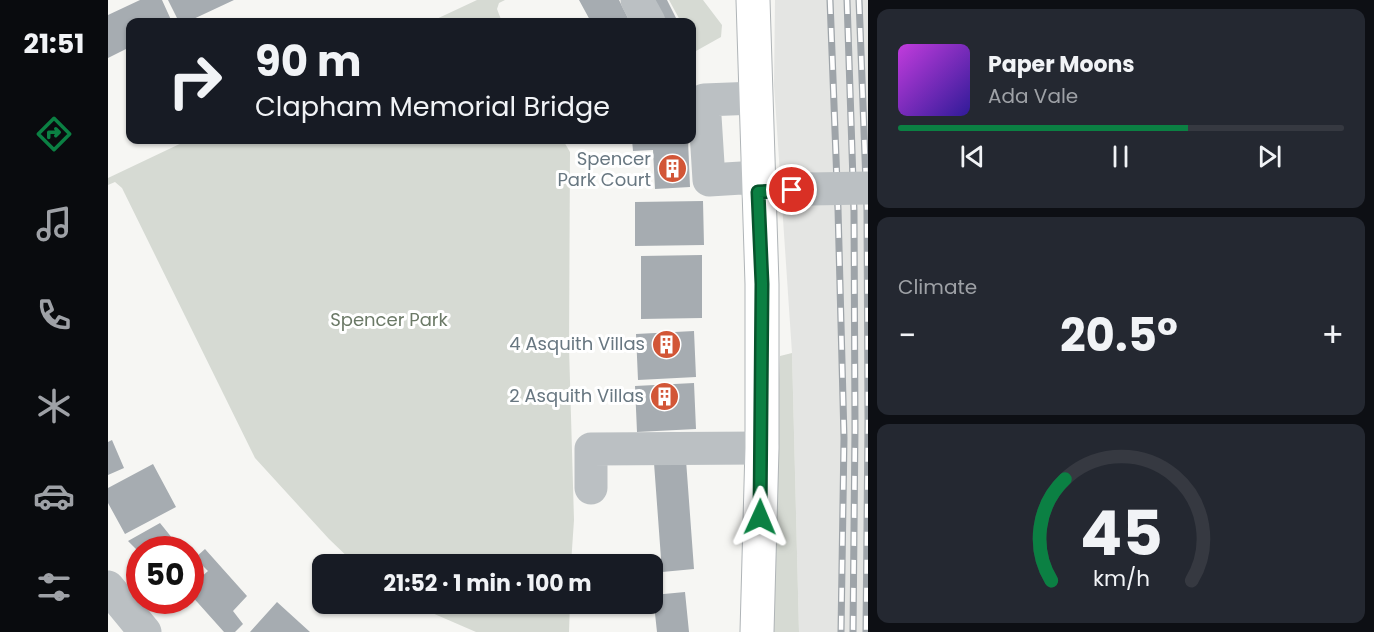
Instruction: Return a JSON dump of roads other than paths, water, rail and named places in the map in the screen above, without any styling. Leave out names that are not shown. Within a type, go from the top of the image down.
[{"type":"main road","points":[[753,0],[762,284],[762,448],[757,632]]},
{"type":"street","points":[[638,0],[647,18]]},
{"type":"street","points":[[756,98],[704,100],[709,180],[810,189],[868,188]]},
{"type":"street","points":[[591,488],[591,449],[762,448]]},
{"type":"street","points":[[108,587],[145,632]]},
{"type":"railway","points":[[830,0],[844,438],[841,632]]},
{"type":"railway","points":[[847,0],[854,211],[853,632]]},
{"type":"railway","points":[[859,0],[867,209],[866,632]]},
{"type":"place","name":"Spencer Park Court","points":[[672,169]]},
{"type":"place","name":"4 Asquith Villas","points":[[666,344]]},
{"type":"place","name":"2 Asquith Villas","points":[[665,396]]},
{"type":"park label","name":"Spencer Park","points":[[389,320]]}]
